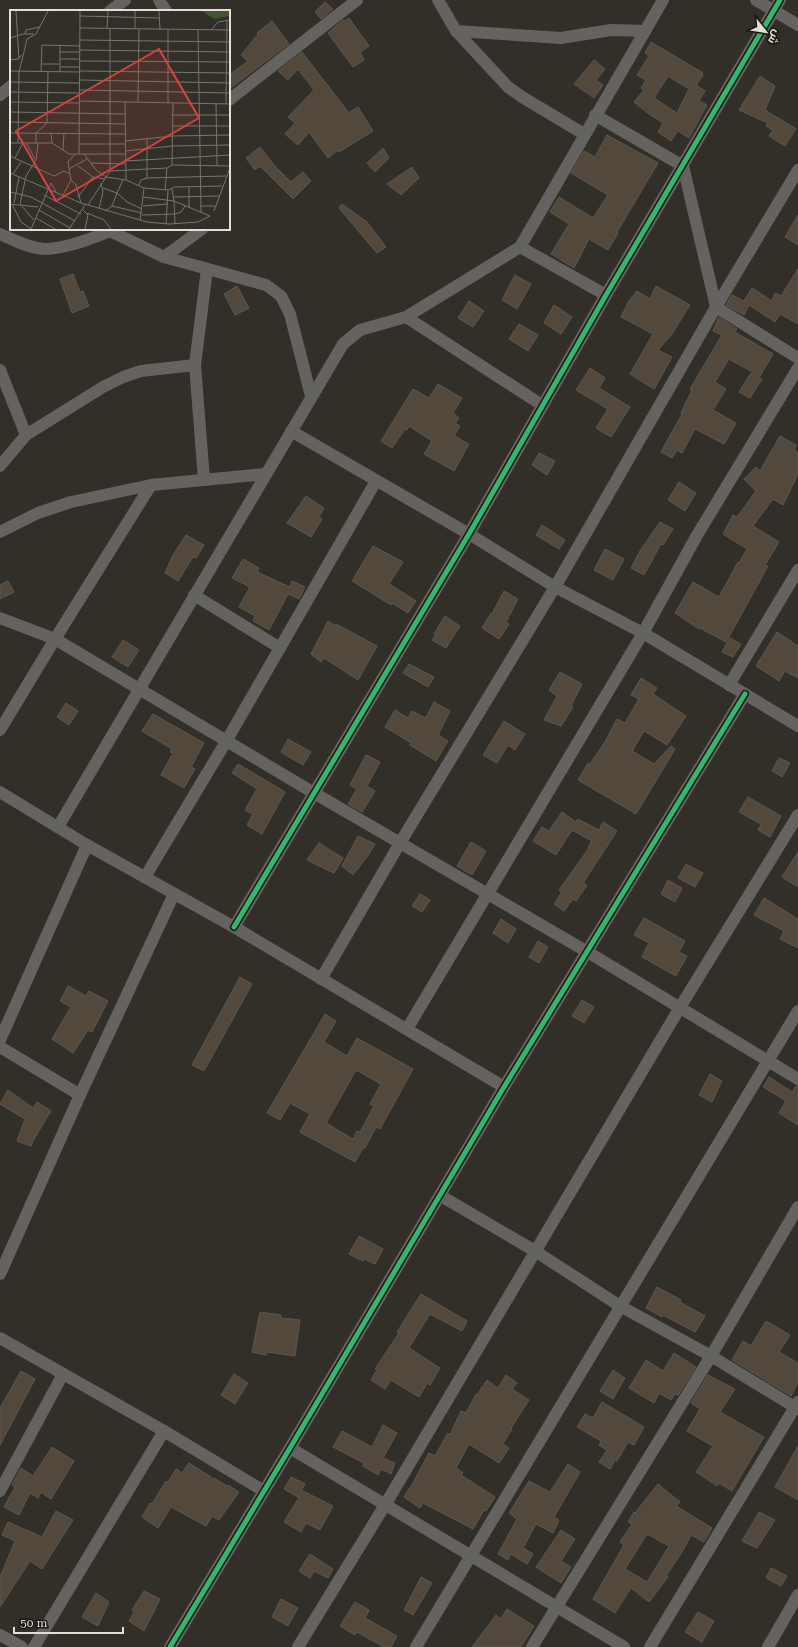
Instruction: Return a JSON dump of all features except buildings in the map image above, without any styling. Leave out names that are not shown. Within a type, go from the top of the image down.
[{"type":"street","points":[[111,10],[125,0]]},
{"type":"street","points":[[159,0],[165,10]]},
{"type":"street","points":[[230,99],[356,0]]},
{"type":"street","points":[[438,0],[456,31],[508,87],[584,134]]},
{"type":"street","points":[[756,0],[776,5],[798,25]]},
{"type":"street","points":[[58,827],[343,344],[360,330],[406,318],[520,247],[661,1]]},
{"type":"street","points":[[234,927],[469,534],[542,405],[776,5]]},
{"type":"street","points":[[456,31],[561,38],[611,30],[645,31]]},
{"type":"street","points":[[0,95],[10,87]]},
{"type":"street","points":[[595,115],[683,166],[716,307],[798,358]]},
{"type":"street","points":[[321,979],[400,843],[556,587],[716,307],[798,170]]},
{"type":"street","points":[[0,234],[20,243],[43,249],[95,238],[109,230],[164,257],[266,285],[280,296],[290,314],[311,396]]},
{"type":"street","points":[[164,257],[201,230]]},
{"type":"street","points":[[520,247],[606,295]]},
{"type":"street","points":[[204,480],[195,365],[207,269]]},
{"type":"street","points":[[406,318],[542,405]]},
{"type":"street","points":[[0,466],[26,435],[103,387],[141,371],[195,365]]},
{"type":"street","points":[[407,1029],[643,633],[696,537],[798,368]]},
{"type":"street","points":[[0,370],[26,435]]},
{"type":"street","points":[[291,431],[469,534],[556,587],[643,633],[798,726]]},
{"type":"street","points":[[0,532],[38,513],[71,502],[152,486],[265,474]]},
{"type":"street","points":[[145,877],[227,740],[376,481]]},
{"type":"street","points":[[0,730],[55,639],[152,486]]},
{"type":"street","points":[[729,685],[798,570]]},
{"type":"street","points":[[194,595],[280,648]]},
{"type":"street","points":[[0,618],[55,639],[314,793],[586,951],[679,1009],[798,1079]]},
{"type":"street","points":[[170,1647],[586,951],[745,694]]},
{"type":"street","points":[[1,794],[87,845],[234,927],[504,1087]]},
{"type":"street","points":[[298,1647],[385,1505],[679,1009],[798,816]]},
{"type":"street","points":[[0,1040],[87,845]]},
{"type":"street","points":[[0,1274],[80,1095],[174,894]]},
{"type":"street","points":[[416,1647],[798,1011]]},
{"type":"street","points":[[0,1047],[80,1095]]},
{"type":"street","points":[[440,1196],[535,1251],[620,1306],[711,1356],[797,1406],[650,1647]]},
{"type":"street","points":[[532,1647],[711,1356],[798,1206]]},
{"type":"street","points":[[0,1338],[164,1431],[264,1492]]},
{"type":"street","points":[[0,1491],[63,1374]]},
{"type":"street","points":[[34,1647],[164,1431]]},
{"type":"street","points":[[290,1448],[470,1557],[624,1647]]},
{"type":"street","points":[[768,1647],[798,1595]]},
{"type":"street","points":[[0,1635],[22,1647]]},
{"type":"cycle path","points":[[234,927],[469,534],[606,295],[780,0]]},
{"type":"cycle path","points":[[170,1647],[504,1087],[745,694]]}]
